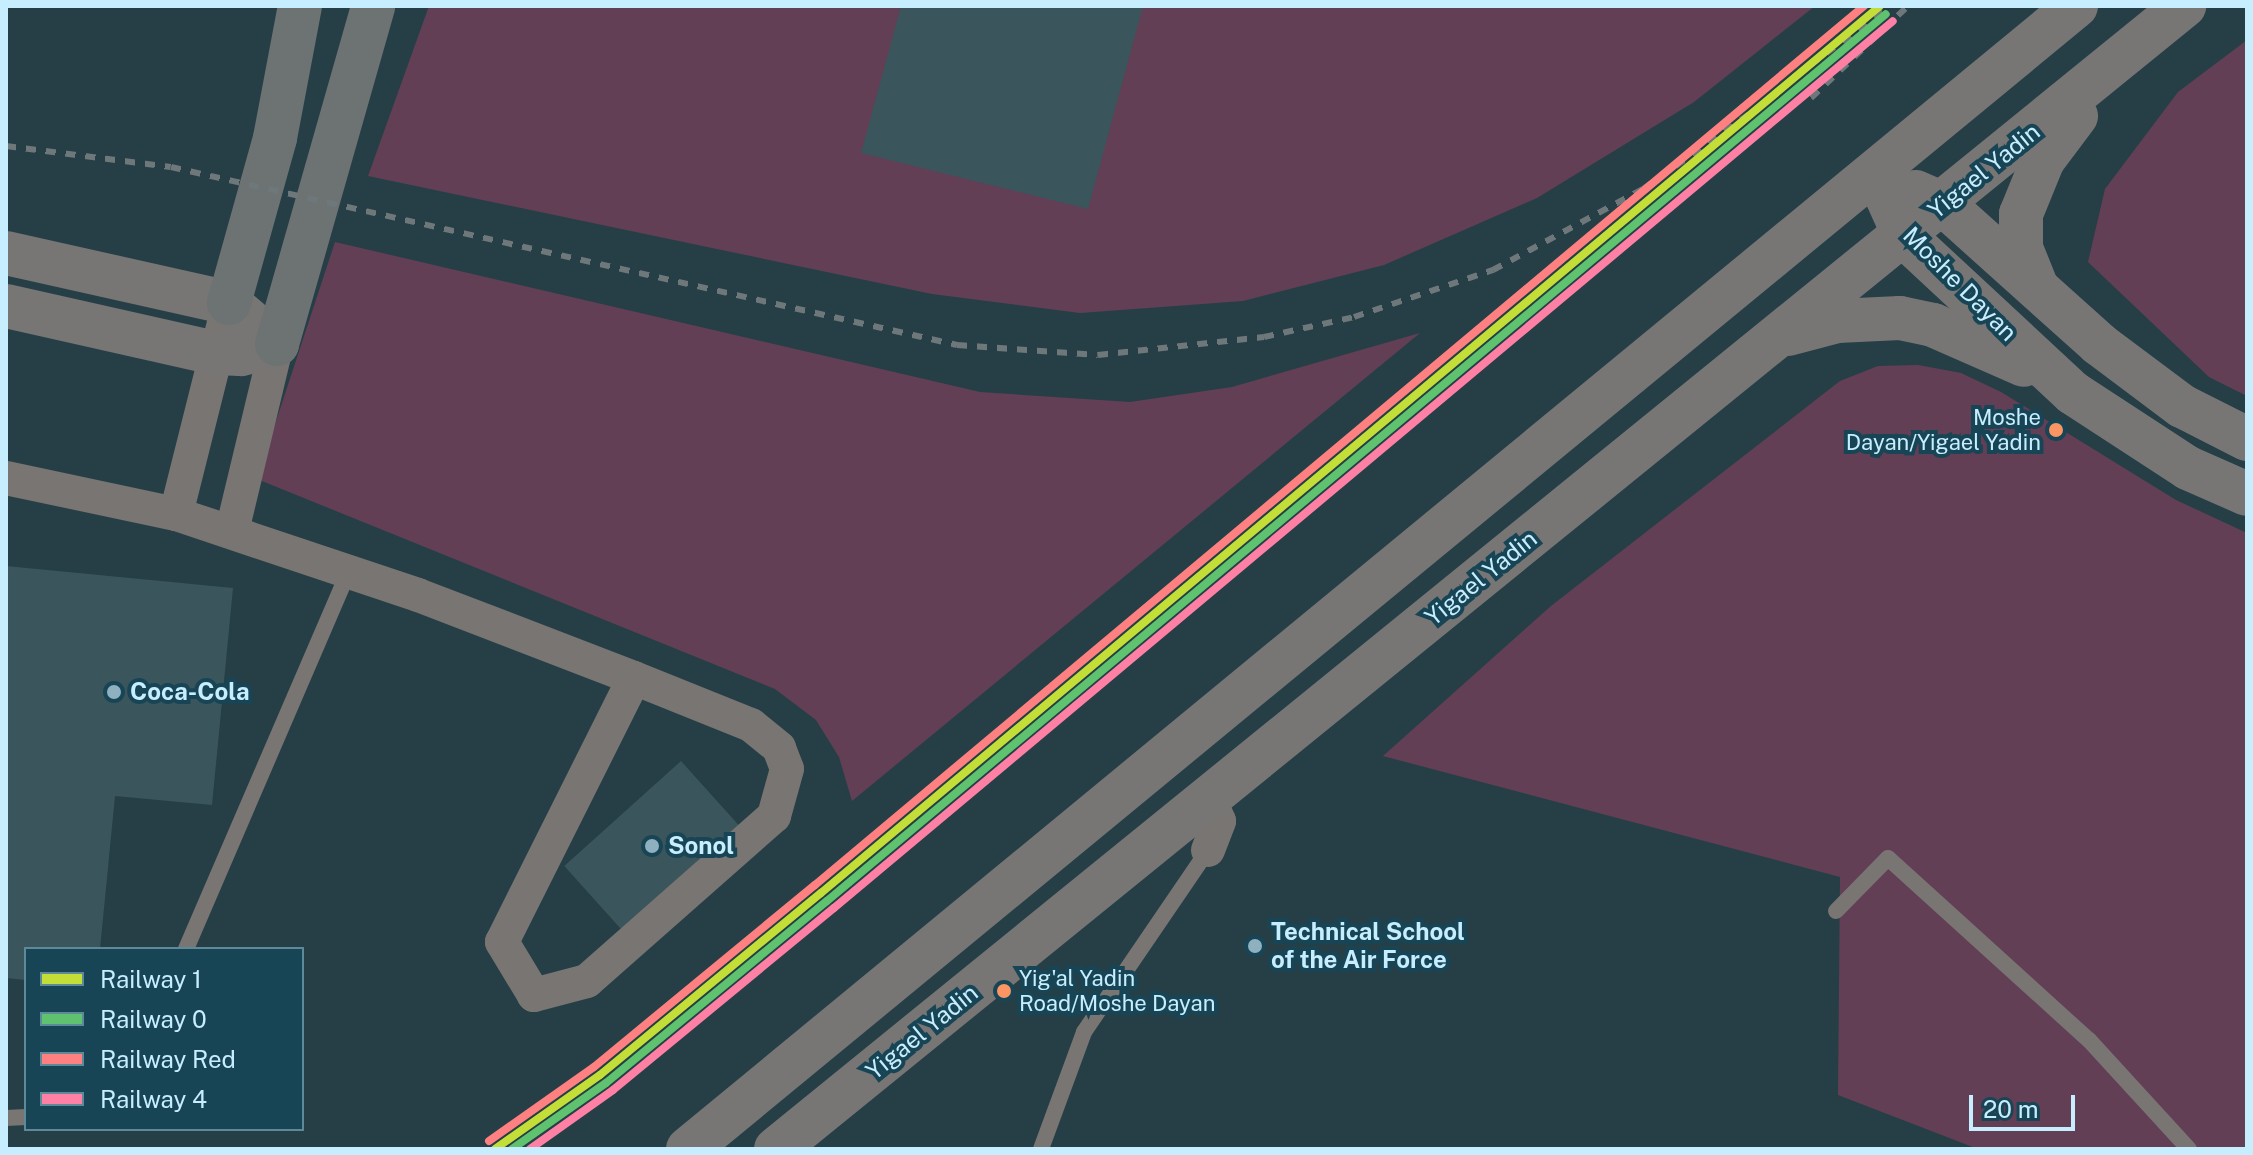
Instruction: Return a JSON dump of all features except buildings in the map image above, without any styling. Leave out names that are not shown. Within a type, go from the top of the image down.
[{"type":"highway","points":[[229,303],[275,138],[300,6]]},
{"type":"highway","points":[[277,344],[373,6]]},
{"type":"main road","points":[[688,1149],[1877,175],[2076,6]]},
{"type":"main road","name":"Yigael Yadin","points":[[776,1149],[1210,801],[1770,339],[1905,237],[2184,6]]},
{"type":"main road","points":[[2038,290],[2021,248],[2023,203],[2043,160],[2114,64]]},
{"type":"main road","name":"Moshe Dayan","points":[[1877,175],[1943,204],[2038,290],[2182,406],[2247,439]]},
{"type":"main road","name":"Moshe Dayan","points":[[1877,175],[1905,237],[2073,393],[2188,468],[2247,494]]},
{"type":"main road","points":[[6,253],[229,303],[277,344]]},
{"type":"main road","points":[[6,306],[215,353],[241,354],[277,344]]},
{"type":"main road","points":[[1770,339],[1837,321],[1900,318],[1972,341],[2073,393]]},
{"type":"street","points":[[176,514],[229,303]]},
{"type":"street","points":[[232,531],[277,344]]},
{"type":"street","points":[[6,478],[176,514],[349,571],[634,678],[760,733],[779,748],[787,769],[774,816],[587,981],[534,995],[502,942],[634,678]]},
{"type":"street","points":[[1208,850],[1219,821],[1210,801]]},
{"type":"lane","points":[[187,947],[349,571]]},
{"type":"lane","points":[[1041,1149],[1084,1032],[1208,850]]},
{"type":"lane","points":[[1836,911],[1888,858],[1985,940],[2089,1040],[2189,1149]]},
{"type":"shaded area","points":[[429,6],[1815,6],[1694,102],[1537,198],[1384,265],[1243,301],[1080,313],[932,294],[368,176]]},
{"type":"shaded area","points":[[2247,40],[2247,396],[2209,377],[2088,262],[2105,189],[2178,92]]},
{"type":"shaded area","points":[[335,242],[980,392],[1130,402],[1232,387],[1420,333],[852,801],[839,757],[816,720],[775,689],[257,479]]},
{"type":"shaded area","points":[[1918,365],[1961,373],[2001,392],[2176,500],[2247,533],[2247,1149],[1978,1149],[1838,1095],[1840,877],[1383,756],[1551,606],[1840,381],[1878,366]]},
{"type":"railway","points":[[1794,77],[1890,6]]},
{"type":"railway","points":[[1811,98],[1908,6]]},
{"type":"railway","points":[[6,146],[171,167],[957,345],[1098,355],[1264,337],[1354,317],[1493,270],[1643,189],[1758,108]]},
{"type":"rail line","name":"Red","points":[[489,1141],[594,1067],[815,885],[1864,6]]},
{"type":"rail line","name":"1","points":[[495,1149],[600,1075],[821,893],[1880,6]]},
{"type":"rail line","name":"0","points":[[512,1149],[606,1083],[827,901],[1886,14]]},
{"type":"rail line","name":"4","points":[[530,1149],[613,1090],[834,908],[1893,21]]},
{"type":"place","name":"Moshe Dayan/Yigael Yadin","points":[[2056,430]]},
{"type":"place","name":"Coca-Cola","points":[[114,692]]},
{"type":"place","name":"Sonol","points":[[652,846]]},
{"type":"place","name":"Technical School of the Air Force","points":[[1255,946]]},
{"type":"place","name":"Yig'al Yadin Road/Moshe Dayan","points":[[1004,991]]}]
